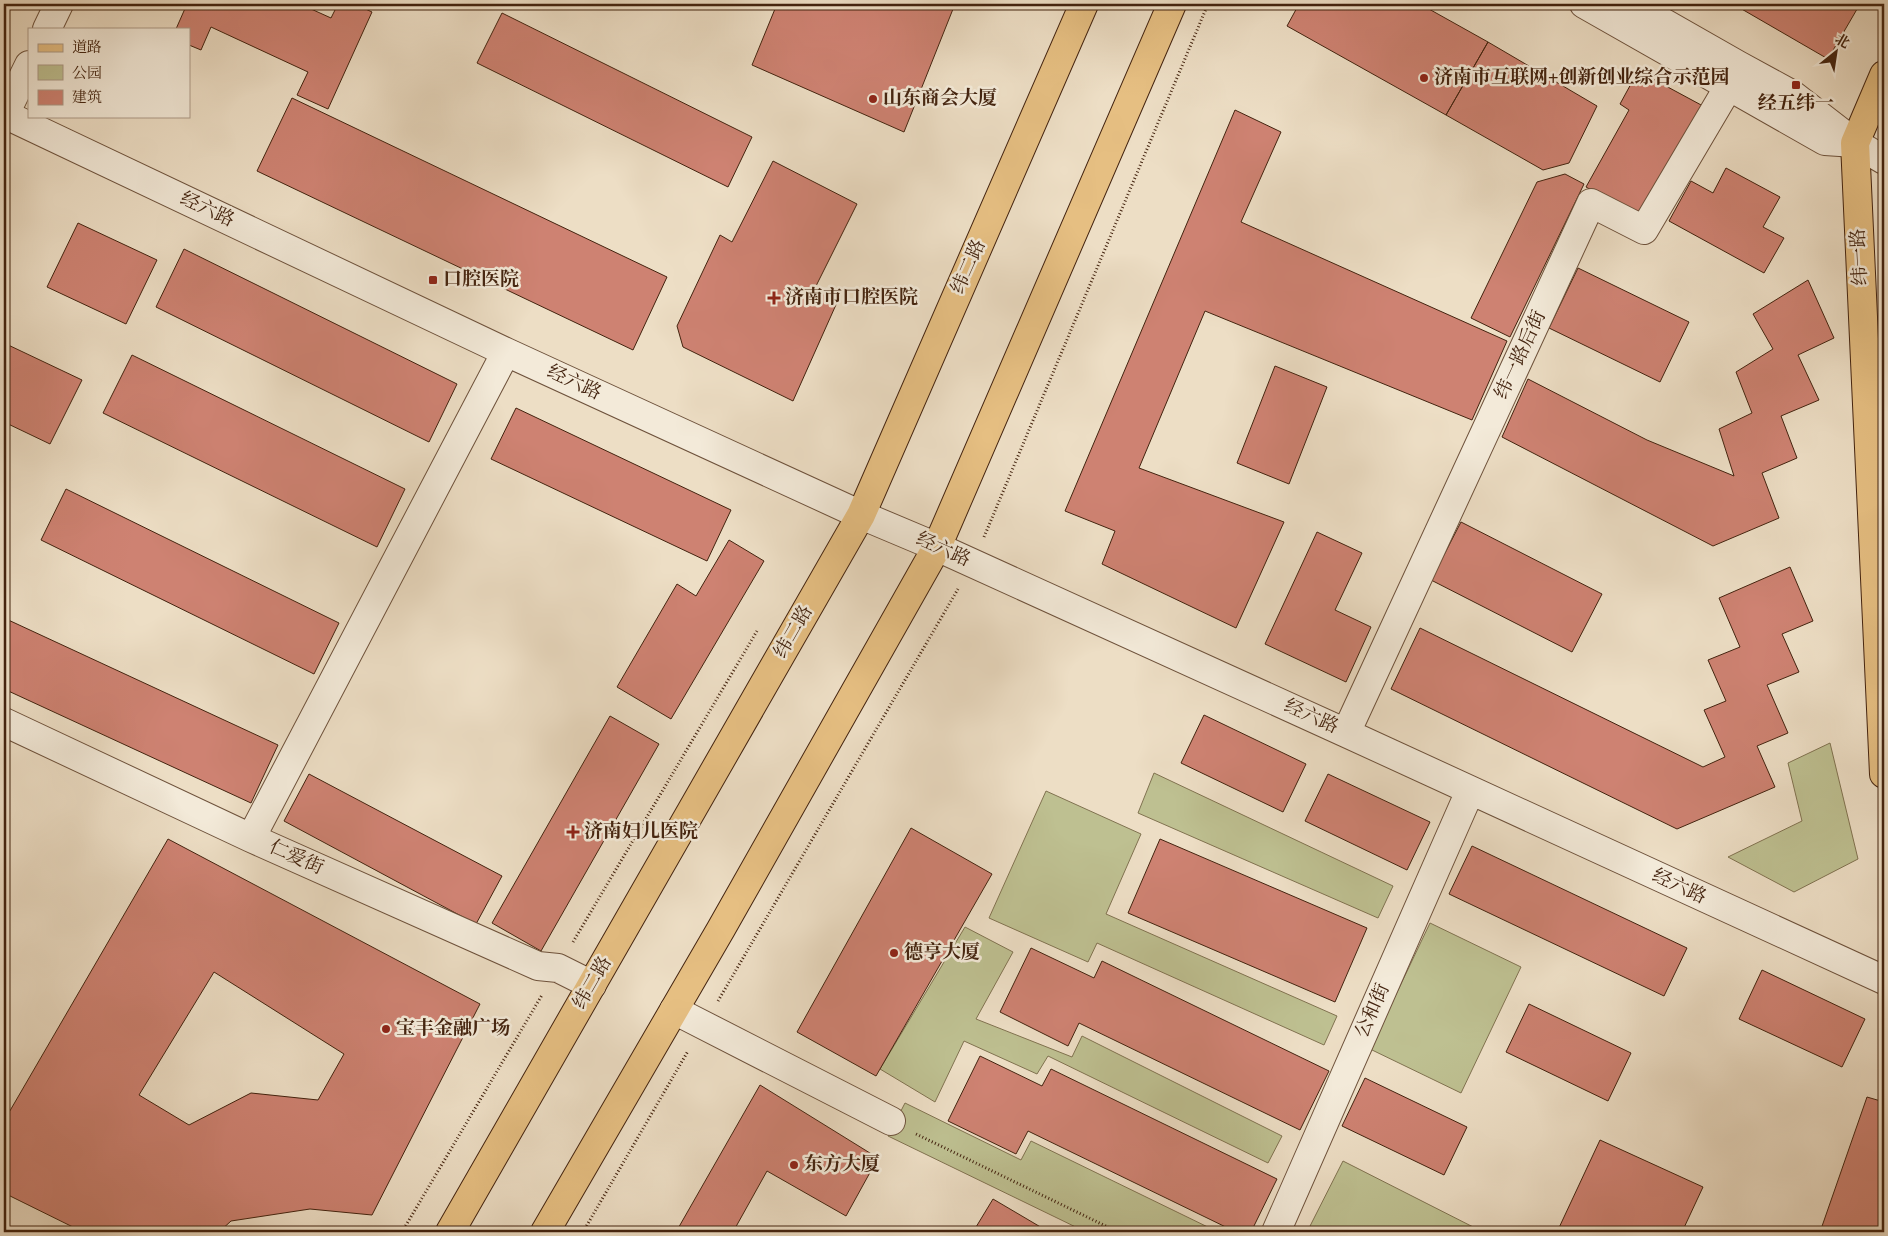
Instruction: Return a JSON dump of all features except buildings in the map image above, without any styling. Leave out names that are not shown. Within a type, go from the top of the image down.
[{"type":"main road","name":"纬二路","points":[[450,1232],[861,515],[1084,4]]},
{"type":"main road","points":[[545,1232],[674,1010],[936,547],[1172,4]]},
{"type":"main road","name":"纬一路","points":[[1884,75],[1855,143],[1884,774]]},
{"type":"street","points":[[47,28],[59,4]]},
{"type":"street","points":[[1584,4],[1733,76]]},
{"type":"street","points":[[1632,4],[1825,141],[1855,143],[1884,160]]},
{"type":"street","points":[[4,115],[28,67]]},
{"type":"street","name":"纬一路后街","points":[[1346,733],[1591,203],[1644,230],[1733,76]]},
{"type":"street","name":"经六路","points":[[4,115],[506,352],[861,515],[936,547],[1346,733],[1884,980]]},
{"type":"street","points":[[251,838],[506,352]]},
{"type":"street","name":"仁爱街","points":[[4,722],[251,838],[538,966],[558,968],[592,985]]},
{"type":"street","name":"公和街","points":[[1276,1232],[1470,791]]},
{"type":"street","points":[[674,1010],[891,1121]]},
{"type":"path","points":[[402,1232],[758,629]]},
{"type":"path","points":[[891,1121],[1118,1232]]},
{"type":"green space","points":[[1830,743],[1858,859],[1794,892],[1728,857],[1802,821],[1788,763]]},
{"type":"green space","points":[[1154,773],[1393,886],[1378,918],[1138,813]]},
{"type":"green space","points":[[1046,791],[1141,834],[1106,914],[1337,1016],[1324,1045],[1097,943],[1088,962],[989,918]]},
{"type":"green space","points":[[1430,923],[1521,967],[1461,1093],[1370,1049]]},
{"type":"green space","points":[[965,927],[1013,952],[976,1019],[1072,1057],[1082,1036],[1282,1136],[1268,1163],[1048,1056],[1037,1074],[964,1041],[935,1102],[880,1069]]},
{"type":"green space","points":[[905,1103],[1021,1160],[1031,1141],[1218,1232],[1086,1232],[888,1136]]},
{"type":"green space","points":[[1343,1161],[1483,1232],[1307,1232]]},
{"type":"place","name":"济南市互联网+创新创业综合示范园","points":[[1424,78]]},
{"type":"place","name":"经五纬一","points":[[1796,85]]},
{"type":"place","name":"山东商会大厦","points":[[873,99]]},
{"type":"place","name":"口腔医院","points":[[433,280]]},
{"type":"place","name":"济南市口腔医院","points":[[774,298]]},
{"type":"place","name":"济南妇儿医院","points":[[573,832]]},
{"type":"place","name":"德亨大厦","points":[[894,953]]},
{"type":"place","name":"宝丰金融广场","points":[[386,1029]]},
{"type":"place","name":"东方大厦","points":[[794,1165]]}]
